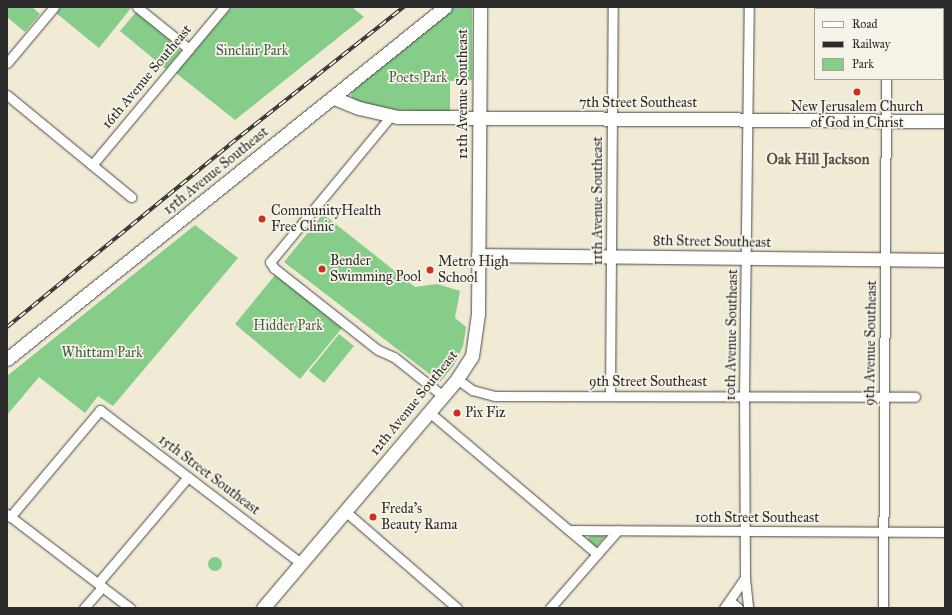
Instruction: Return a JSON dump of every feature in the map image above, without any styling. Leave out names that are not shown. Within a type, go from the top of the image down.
[{"type":"main road","name":"15th Avenue Southeast","points":[[7,359],[334,98],[445,7]]},
{"type":"main road","name":"12th Avenue Southeast","points":[[263,608],[457,380],[468,364],[476,337],[480,7]]},
{"type":"main road","name":"7th Street Southeast","points":[[334,98],[359,108],[390,116],[945,121]]},
{"type":"main road","name":"8th Street Southeast","points":[[478,255],[945,260]]},
{"type":"street","points":[[7,63],[54,7]]},
{"type":"street","points":[[137,7],[189,49]]},
{"type":"street","name":"16th Avenue Southeast","points":[[92,165],[224,7]]},
{"type":"street","name":"11th Avenue Southeast","points":[[610,396],[613,7]]},
{"type":"street","name":"10th Avenue Southeast","points":[[748,608],[745,578],[746,532],[744,396],[747,259],[749,7]]},
{"type":"street","name":"9th Avenue Southeast","points":[[883,608],[886,80]]},
{"type":"street","points":[[7,95],[130,197]]},
{"type":"street","points":[[390,116],[270,262],[274,268],[378,350],[400,362],[443,396]]},
{"type":"street","name":"9th Street Southeast","points":[[457,380],[472,390],[495,396],[915,397]]},
{"type":"street","name":"15th Street Southeast","points":[[9,516],[100,410],[301,563]]},
{"type":"street","points":[[429,412],[597,554]]},
{"type":"street","points":[[84,608],[100,585],[188,477]]},
{"type":"street","points":[[345,511],[457,608]]},
{"type":"street","points":[[9,516],[130,608]]},
{"type":"street","name":"10th Street Southeast","points":[[569,530],[884,533],[945,532]]},
{"type":"street","points":[[550,608],[618,530]]},
{"type":"street","points":[[738,608],[727,604],[745,578]]},
{"type":"green space","points":[[7,7],[32,7],[40,14],[25,32],[7,17]]},
{"type":"green space","points":[[61,7],[131,8],[99,48],[56,13]]},
{"type":"green space","name":"Sinclair Park","points":[[232,7],[352,7],[364,17],[235,120],[176,73]]},
{"type":"green space","name":"Poets Park","points":[[454,7],[472,7],[472,80],[450,81],[450,112],[393,110],[353,100],[351,95],[353,89]]},
{"type":"green space","points":[[136,12],[179,47],[180,52],[166,69],[120,31]]},
{"type":"green space","points":[[323,214],[415,287],[437,284],[460,291],[455,318],[466,327],[463,346],[454,365],[440,382],[284,262]]},
{"type":"green space","name":"Whittam Park","points":[[195,225],[238,258],[113,406],[98,396],[85,413],[39,377],[7,415],[7,376]]},
{"type":"green space","name":"Hidder Park","points":[[276,274],[342,328],[300,379],[235,324]]},
{"type":"green space","points":[[339,334],[354,346],[324,383],[309,371]]},
{"type":"green space","points":[[589,536],[605,537],[596,547],[588,540]]},
{"type":"green space","points":[[215,557],[220,559],[222,564],[220,569],[215,571],[210,569],[208,564],[210,559]]},
{"type":"railway","points":[[7,327],[229,145],[404,7]]},
{"type":"place","name":"New Jerusalem Church of God in Christ","points":[[857,92]]},
{"type":"place","name":"CommunityHealth Free Clinic","points":[[262,219]]},
{"type":"place","name":"Bender Swimming Pool","points":[[322,269]]},
{"type":"place","name":"Metro High School","points":[[430,270]]},
{"type":"place","name":"Pix Fiz","points":[[457,413]]},
{"type":"place","name":"Freda's Beauty Rama","points":[[373,517]]},
{"type":"district","name":"Oak Hill Jackson","points":[[818,160]]}]
